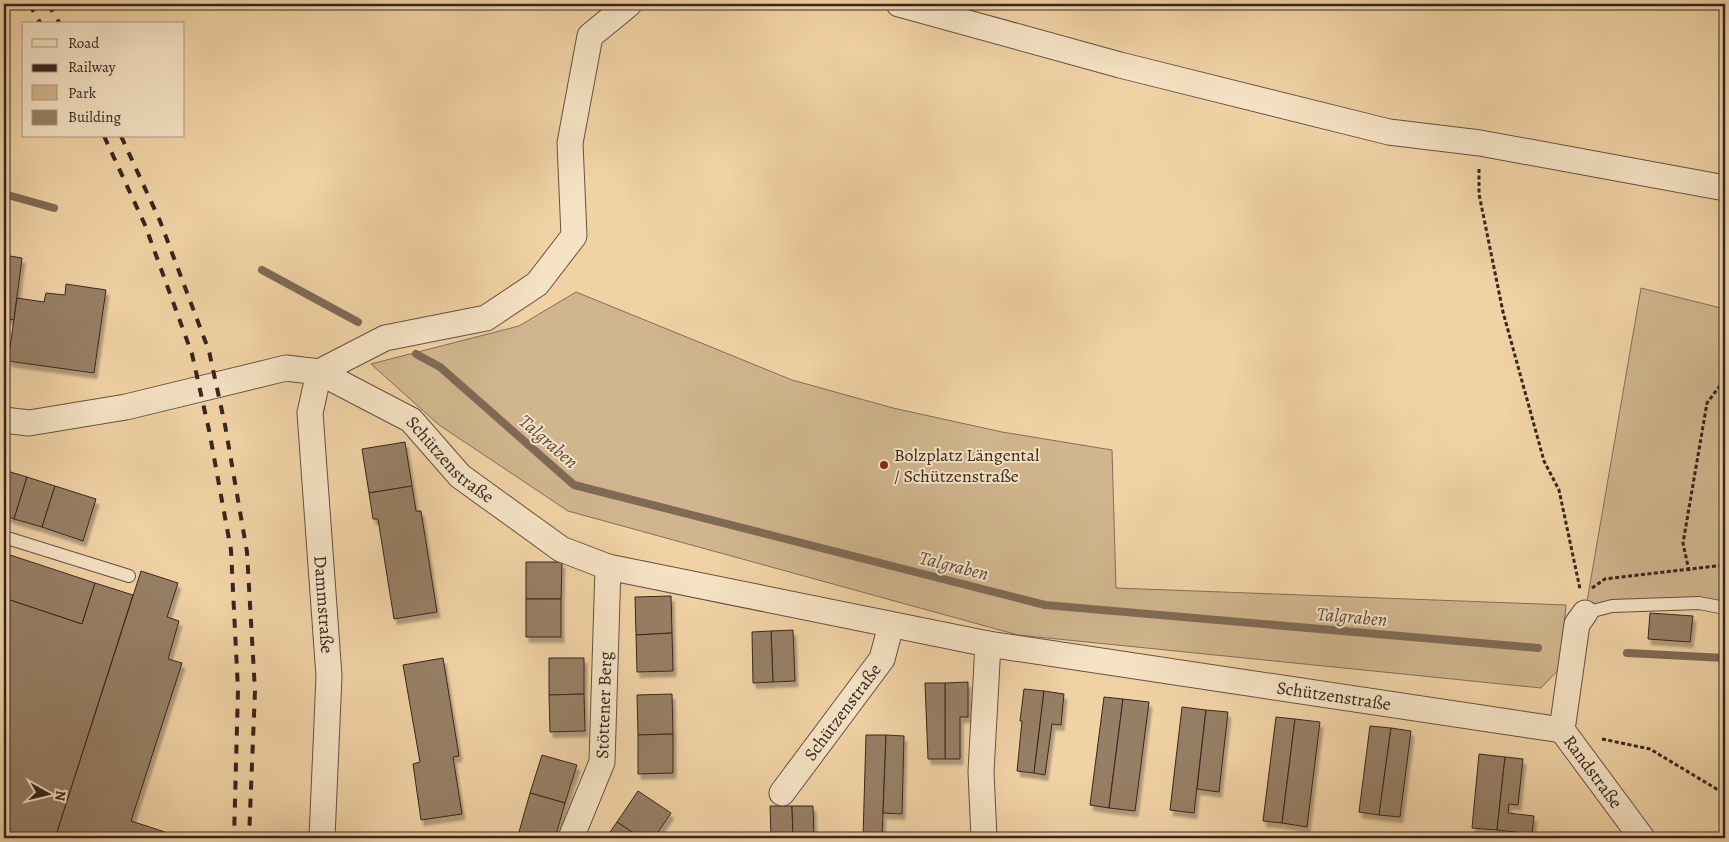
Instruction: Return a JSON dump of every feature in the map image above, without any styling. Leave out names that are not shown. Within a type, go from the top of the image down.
[{"type":"street","points":[[319,372],[385,338],[486,318],[537,284],[574,236],[570,143],[590,36],[629,4]]},
{"type":"street","points":[[900,4],[1120,65],[1389,132],[1480,143],[1725,188]]},
{"type":"street","name":"Schützenstraße","points":[[4,420],[29,423],[126,406],[286,368],[319,372],[411,420],[460,476],[561,549],[608,568],[988,644],[1562,730]]},
{"type":"street","name":"Dammstraße","points":[[319,372],[310,413],[329,676],[322,838]]},
{"type":"street","name":"Stöttener Berg","points":[[570,838],[602,762],[608,568]]},
{"type":"street","points":[[1562,730],[1577,624],[1583,604]]},
{"type":"street","name":"Schützenstraße","points":[[782,793],[882,659],[891,624]]},
{"type":"street","points":[[978,833],[988,644]]},
{"type":"street","name":"Randstraße","points":[[1562,730],[1642,838]]},
{"type":"lane","points":[[4,536],[129,576]]},
{"type":"lane","points":[[1583,604],[1612,606],[1699,603],[1725,608]]},
{"type":"path","points":[[1479,194],[1503,312],[1544,461],[1558,490],[1583,604]]},
{"type":"path","points":[[1689,571],[1683,543],[1707,403],[1725,379]]},
{"type":"path","points":[[1583,604],[1605,579],[1689,571],[1725,565]]},
{"type":"path","points":[[1601,738],[1650,749],[1725,794]]},
{"type":"green space","points":[[1641,288],[1725,309],[1725,608],[1585,613]]},
{"type":"green space","points":[[576,292],[792,380],[893,408],[1002,432],[1112,450],[1116,588],[1566,605],[1560,668],[1541,688],[1018,635],[568,511],[439,425],[371,364],[519,326]]},
{"type":"building","points":[[4,255],[22,258],[14,320],[4,318]]},
{"type":"building","points":[[66,284],[106,290],[94,373],[8,361],[17,298],[44,302],[46,293],[65,295]]},
{"type":"building","points":[[405,442],[412,486],[369,493],[362,449]]},
{"type":"building","points":[[4,470],[27,477],[14,519],[4,515]]},
{"type":"building","points":[[27,477],[55,486],[42,527],[14,519]]},
{"type":"building","points":[[55,486],[96,499],[83,541],[42,527]]},
{"type":"building","points":[[412,486],[416,511],[421,511],[437,612],[394,619],[378,519],[373,519],[369,493]]},
{"type":"building","points":[[4,553],[95,583],[82,624],[4,598]]},
{"type":"building","points":[[526,562],[562,562],[561,599],[526,599]]},
{"type":"building","points":[[141,571],[178,583],[167,617],[179,621],[168,659],[182,663],[131,821],[165,832],[163,838],[55,838]]},
{"type":"building","points":[[95,583],[133,595],[55,838],[4,838],[4,598],[82,624]]},
{"type":"building","points":[[671,596],[672,633],[636,635],[635,597]]},
{"type":"building","points":[[526,599],[561,599],[561,637],[526,637]]},
{"type":"building","points":[[1650,613],[1693,616],[1690,642],[1648,639]]},
{"type":"building","points":[[793,630],[795,681],[773,682],[771,631]]},
{"type":"building","points":[[771,631],[773,682],[753,683],[752,632]]},
{"type":"building","points":[[672,633],[673,671],[637,672],[636,635]]},
{"type":"building","points":[[443,658],[459,756],[453,757],[462,814],[421,820],[413,764],[420,762],[403,665]]},
{"type":"building","points":[[549,658],[584,658],[584,694],[549,695]]},
{"type":"building","points":[[968,682],[968,717],[960,717],[960,759],[945,759],[945,683]]},
{"type":"building","points":[[925,683],[945,683],[945,759],[928,759]]},
{"type":"building","points":[[1024,689],[1044,691],[1034,773],[1017,771]]},
{"type":"building","points":[[1044,691],[1064,694],[1061,725],[1052,724],[1045,775],[1034,773]]},
{"type":"building","points":[[584,694],[585,731],[550,732],[549,695]]},
{"type":"building","points":[[672,694],[673,734],[638,735],[637,695]]},
{"type":"building","points":[[1104,697],[1123,699],[1109,808],[1090,805]]},
{"type":"building","points":[[1123,699],[1149,702],[1135,811],[1109,808]]},
{"type":"building","points":[[1182,707],[1206,710],[1194,813],[1170,810]]},
{"type":"building","points":[[1206,710],[1228,712],[1219,792],[1197,789]]},
{"type":"building","points":[[1276,717],[1295,719],[1282,823],[1263,821]]},
{"type":"building","points":[[1295,719],[1320,722],[1307,827],[1282,823]]},
{"type":"building","points":[[1370,726],[1391,728],[1379,815],[1359,812]]},
{"type":"building","points":[[1391,728],[1411,731],[1400,817],[1379,815]]},
{"type":"building","points":[[673,734],[673,773],[638,774],[638,735]]},
{"type":"building","points":[[866,735],[886,735],[882,838],[863,838]]},
{"type":"building","points":[[886,735],[904,736],[902,814],[883,813]]},
{"type":"building","points":[[1479,754],[1505,757],[1497,830],[1472,828]]},
{"type":"building","points":[[542,755],[577,765],[565,803],[530,793]]},
{"type":"building","points":[[1505,757],[1523,759],[1518,805],[1509,804],[1508,813],[1534,816],[1532,834],[1497,830]]},
{"type":"building","points":[[638,791],[671,813],[654,838],[641,838],[617,822]]},
{"type":"building","points":[[530,793],[565,803],[555,838],[542,838],[519,832]]},
{"type":"building","points":[[770,806],[792,806],[793,838],[771,838]]},
{"type":"building","points":[[792,806],[813,806],[814,838],[793,838]]},
{"type":"building","points":[[617,822],[641,838],[606,838]]},
{"type":"waterway","name":"Talgraben","points":[[4,194],[54,208]]},
{"type":"waterway","name":"Talgraben","points":[[262,270],[358,322]]},
{"type":"waterway","name":"Talgraben","points":[[416,354],[440,367],[574,485],[1045,605],[1538,648]]},
{"type":"waterway","name":"Talgraben","points":[[1627,653],[1725,658]]},
{"type":"railway","points":[[29,4],[40,22]]},
{"type":"railway","points":[[48,4],[59,22]]},
{"type":"railway","points":[[105,138],[145,225],[192,354],[209,430],[231,550],[238,690],[234,838]]},
{"type":"railway","points":[[122,138],[160,221],[209,351],[225,425],[247,552],[255,691],[249,838]]},
{"type":"place","name":"Bolzplatz Längental / Schützenstraße","points":[[884,465]]}]
